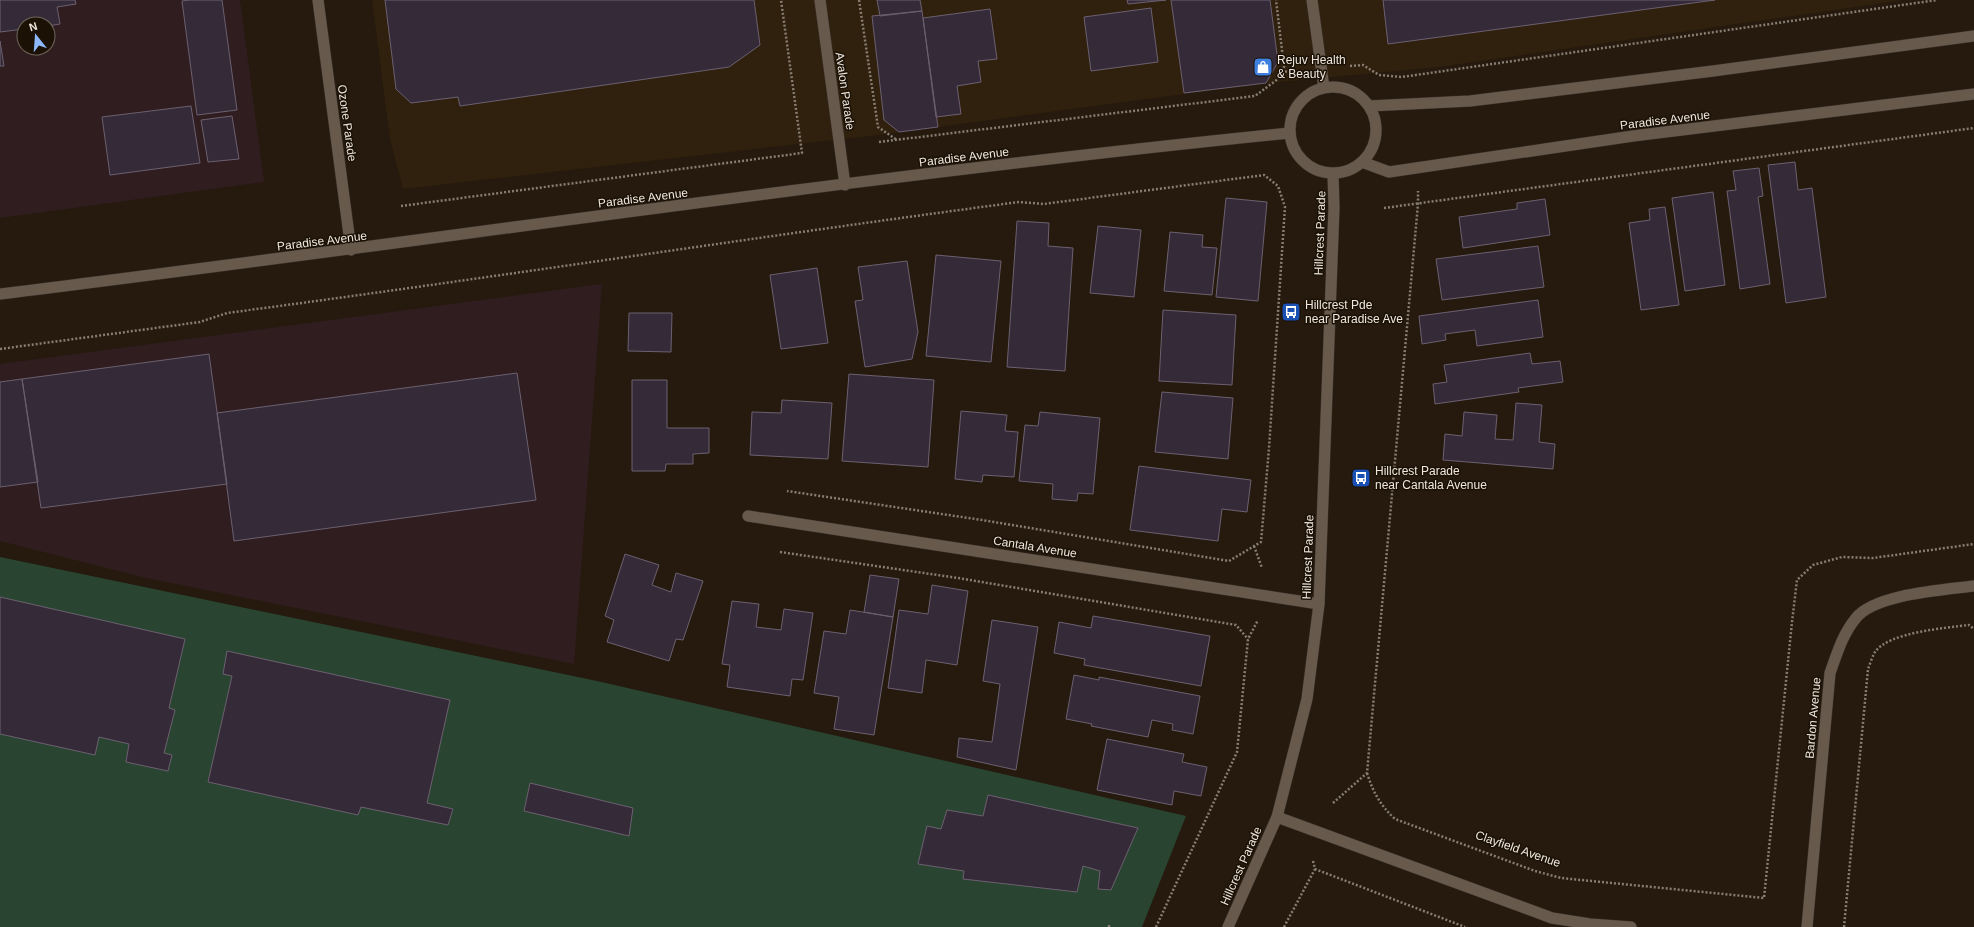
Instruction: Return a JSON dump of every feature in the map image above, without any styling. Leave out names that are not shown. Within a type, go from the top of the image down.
[{"type":"street","name":"Ozone Parade","points":[[318,0],[351,250]]},
{"type":"street","name":"Avalon Parade","points":[[820,0],[845,185]]},
{"type":"street","points":[[1312,0],[1324,88]]},
{"type":"street","points":[[1369,106],[1470,102],[1974,36]]},
{"type":"street","points":[[1337,87],[1349,90],[1360,96],[1369,106],[1374,117],[1376,130],[1375,142],[1370,153],[1362,162],[1344,172],[1320,172],[1308,166],[1299,158],[1292,146],[1290,121],[1295,110],[1302,100],[1312,92],[1324,88],[1337,87]]},
{"type":"street","name":"Paradise Avenue","points":[[1362,162],[1389,172],[1633,136],[1974,94]]},
{"type":"street","name":"Paradise Avenue","points":[[0,294],[351,250],[845,185],[1205,141],[1290,133]]},
{"type":"street","name":"Hillcrest Parade","points":[[1228,927],[1277,817],[1307,699],[1319,604],[1334,208],[1333,173]]},
{"type":"street","name":"Cantala Avenue","points":[[748,516],[1319,604]]},
{"type":"street","name":"Bardon Avenue","points":[[1807,927],[1830,673],[1842,639],[1857,617],[1875,604],[1900,597],[1974,586]]},
{"type":"street","points":[[1277,817],[1552,918],[1590,924],[1631,927]]},
{"type":"path","name":"Paradise Avenue","points":[[401,206],[802,153],[781,0]]},
{"type":"path","points":[[859,0],[878,127],[898,140]]},
{"type":"path","points":[[1276,0],[1284,67],[1281,72]]},
{"type":"path","points":[[1350,66],[1363,65],[1379,75],[1402,77],[1937,0]]},
{"type":"path","points":[[1281,72],[1296,71]]},
{"type":"path","name":"Paradise Avenue","points":[[879,142],[1008,125],[1255,96],[1278,78],[1281,72]]},
{"type":"path","points":[[1384,208],[1974,128]]},
{"type":"path","points":[[0,349],[200,322],[227,313],[413,288],[775,235],[1019,202],[1044,204],[1264,175],[1278,186],[1285,207],[1269,448],[1261,542],[1254,546],[1262,568]]},
{"type":"path","points":[[1333,803],[1367,773],[1418,204],[1418,188]]},
{"type":"path","name":"Cantala Avenue","points":[[787,491],[982,520],[1229,562],[1254,546]]},
{"type":"path","points":[[780,552],[958,578],[1220,622],[1236,625],[1248,638]]},
{"type":"path","points":[[1156,927],[1238,752],[1248,638],[1258,620]]},
{"type":"path","points":[[1844,927],[1868,669],[1876,651],[1892,639],[1911,633],[1969,625],[1974,629]]},
{"type":"path","name":"Clayfield Avenue","points":[[1367,773],[1373,793],[1384,809],[1395,819],[1535,871],[1561,878],[1764,898],[1772,824]]},
{"type":"path","points":[[1284,927],[1315,870],[1313,861]]},
{"type":"path","points":[[1315,870],[1465,927]]},
{"type":"shaded area","points":[[0,0],[240,0],[264,182],[0,218]]},
{"type":"shaded area","points":[[372,0],[1904,0],[1439,67],[1266,83],[886,134],[403,189],[390,139]]},
{"type":"shaded area","points":[[602,284],[574,664],[142,577],[0,541],[0,364]]},
{"type":"green space","points":[[0,557],[597,681],[1186,816],[1142,927],[0,927]]},
{"type":"building","points":[[0,0],[75,0],[76,4],[57,7],[60,24],[56,25],[56,16],[16,16],[16,30],[0,32]]},
{"type":"building","points":[[222,0],[237,110],[197,115],[182,1]]},
{"type":"building","points":[[385,0],[754,0],[760,45],[729,67],[460,106],[458,97],[411,103],[396,89]]},
{"type":"building","points":[[877,0],[920,0],[922,11],[880,16]]},
{"type":"building","points":[[1127,0],[1166,0],[1128,4]]},
{"type":"building","points":[[1171,0],[1270,0],[1278,62],[1266,83],[1184,93]]},
{"type":"building","points":[[1383,0],[1715,0],[1388,44]]},
{"type":"building","points":[[1151,8],[1158,62],[1091,71],[1084,17]]},
{"type":"building","points":[[990,9],[997,59],[978,61],[981,82],[957,86],[961,114],[936,117],[923,18]]},
{"type":"building","points":[[922,11],[938,127],[899,132],[884,120],[872,16]]},
{"type":"building","points":[[0,41],[4,66],[0,66]]},
{"type":"building","points":[[191,106],[200,163],[110,175],[102,117]]},
{"type":"building","points":[[232,116],[239,159],[208,162],[201,120]]},
{"type":"building","points":[[1795,162],[1798,190],[1812,188],[1826,297],[1786,303],[1768,165]]},
{"type":"building","points":[[1759,168],[1763,196],[1758,197],[1770,284],[1740,289],[1727,191],[1736,190],[1733,171]]},
{"type":"building","points":[[1713,192],[1725,285],[1685,291],[1672,198]]},
{"type":"building","points":[[1226,198],[1267,202],[1258,301],[1216,297]]},
{"type":"building","points":[[1545,199],[1550,235],[1463,248],[1459,217],[1517,209],[1517,203]]},
{"type":"building","points":[[1665,207],[1679,305],[1641,310],[1629,223],[1650,220],[1649,209]]},
{"type":"building","points":[[1017,221],[1049,223],[1048,246],[1073,248],[1065,371],[1007,367]]},
{"type":"building","points":[[1098,226],[1141,230],[1134,297],[1090,293]]},
{"type":"building","points":[[1170,232],[1203,235],[1202,247],[1217,248],[1212,295],[1164,291]]},
{"type":"building","points":[[1538,246],[1544,287],[1442,300],[1436,259]]},
{"type":"building","points":[[936,255],[1001,261],[991,362],[926,356]]},
{"type":"building","points":[[907,261],[918,332],[912,359],[865,367],[855,301],[863,300],[858,267]]},
{"type":"building","points":[[817,268],[828,343],[781,349],[770,275]]},
{"type":"building","points":[[1538,300],[1543,337],[1477,346],[1475,330],[1445,334],[1446,340],[1422,344],[1419,316]]},
{"type":"building","points":[[1163,310],[1236,315],[1232,385],[1159,381]]},
{"type":"building","points":[[629,313],[672,313],[671,352],[628,351]]},
{"type":"building","points":[[1530,353],[1532,364],[1560,361],[1563,382],[1518,388],[1519,392],[1435,404],[1433,384],[1447,382],[1444,365]]},
{"type":"building","points":[[209,354],[227,484],[41,508],[22,379]]},
{"type":"building","points":[[517,373],[536,500],[234,541],[217,413]]},
{"type":"building","points":[[849,374],[934,380],[928,467],[842,461]]},
{"type":"building","points":[[22,379],[38,482],[0,487],[0,382]]},
{"type":"building","points":[[632,380],[667,380],[667,428],[709,428],[709,453],[693,454],[693,464],[666,464],[665,471],[632,471]]},
{"type":"building","points":[[1162,392],[1233,398],[1228,459],[1155,452]]},
{"type":"building","points":[[782,400],[832,403],[828,459],[750,455],[752,412],[781,413]]},
{"type":"building","points":[[1516,403],[1542,405],[1539,442],[1555,444],[1553,469],[1443,460],[1445,434],[1462,436],[1464,412],[1497,415],[1495,439],[1513,440]]},
{"type":"building","points":[[961,411],[1007,415],[1005,431],[1018,432],[1014,477],[983,475],[982,482],[955,479]]},
{"type":"building","points":[[1040,412],[1100,418],[1093,494],[1078,493],[1077,501],[1052,499],[1053,484],[1019,481],[1025,425],[1038,426]]},
{"type":"building","points":[[1139,466],[1251,480],[1247,512],[1222,509],[1218,541],[1130,530]]},
{"type":"building","points":[[625,554],[659,565],[652,585],[671,592],[676,573],[703,581],[683,640],[676,639],[669,661],[607,642],[614,620],[605,616]]},
{"type":"building","points":[[870,575],[899,579],[893,617],[864,612]]},
{"type":"building","points":[[932,585],[968,591],[957,665],[926,660],[922,693],[888,688],[899,610],[928,614]]},
{"type":"building","points":[[0,597],[185,639],[169,708],[175,710],[164,753],[172,755],[168,771],[126,762],[129,744],[99,737],[95,755],[0,734]]},
{"type":"building","points":[[732,601],[759,604],[756,627],[781,630],[784,609],[813,613],[803,680],[792,679],[790,696],[727,687],[730,665],[722,664]]},
{"type":"building","points":[[850,610],[893,617],[874,735],[834,729],[839,697],[814,693],[824,631],[846,634]]},
{"type":"building","points":[[1093,616],[1210,636],[1201,686],[1084,665],[1085,659],[1054,653],[1059,622],[1091,628]]},
{"type":"building","points":[[992,620],[1038,627],[1016,770],[957,757],[959,738],[992,742],[1000,684],[983,681]]},
{"type":"building","points":[[227,651],[450,700],[427,803],[453,809],[448,825],[361,807],[358,815],[208,782],[232,676],[223,674]]},
{"type":"building","points":[[1074,675],[1099,680],[1099,677],[1200,696],[1193,734],[1172,730],[1173,724],[1152,720],[1148,737],[1091,726],[1092,724],[1066,719]]},
{"type":"building","points":[[1107,739],[1184,754],[1182,762],[1207,767],[1201,796],[1174,791],[1172,805],[1097,790]]},
{"type":"building","points":[[530,783],[633,808],[629,836],[524,811]]},
{"type":"building","points":[[988,795],[1138,828],[1111,890],[1098,889],[1100,871],[1083,866],[1077,892],[963,879],[964,871],[918,864],[927,826],[941,829],[947,810],[983,816]]},
{"type":"place","name":"Rejuv Health & Beauty","points":[[1263,67]]},
{"type":"place","name":"Hillcrest Pde near Paradise Ave","points":[[1291,312]]},
{"type":"place","name":"Hillcrest Parade near Cantala Avenue","points":[[1361,478]]}]
